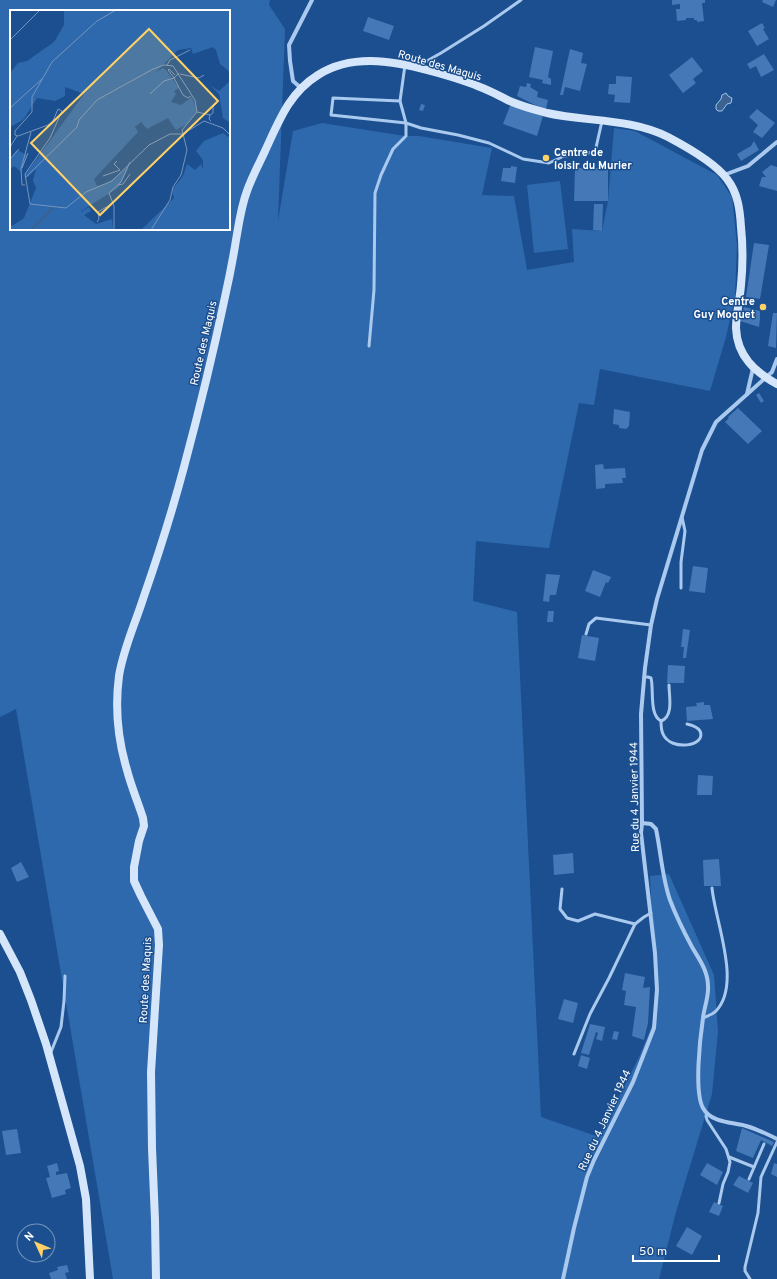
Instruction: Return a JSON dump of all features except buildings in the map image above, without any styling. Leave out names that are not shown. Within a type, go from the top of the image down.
[{"type":"street","points":[[301,88],[293,81],[289,45],[312,0]]},
{"type":"street","name":"Route des Maquis","points":[[156,1279],[151,1072],[159,946],[158,929],[140,896],[134,881],[134,867],[139,841],[144,826],[143,818],[126,767],[119,736],[117,704],[119,674],[165,535],[184,468],[225,299],[240,216],[247,191],[285,107],[301,88],[317,75],[335,66],[369,61],[390,62],[405,64],[460,79],[515,103],[552,114],[622,123],[645,128],[668,137],[704,159],[724,175],[736,192],[743,249],[743,268],[736,331],[739,344],[753,368],[760,375],[777,384]]},
{"type":"street","points":[[724,175],[748,166],[777,142]]},
{"type":"street","name":"Rue du 4 Janvier 1944","points":[[563,1279],[587,1177],[633,1082],[654,1028],[657,990],[655,953],[642,842],[641,714],[651,625],[657,599],[702,450],[716,422],[772,372],[777,359]]},
{"type":"street","points":[[747,394],[753,368]]},
{"type":"street","points":[[642,823],[651,824],[656,829],[663,873],[670,900],[682,928],[707,975],[709,989],[699,1045],[699,1098],[703,1108],[715,1119],[758,1130],[777,1140]]},
{"type":"street","points":[[0,934],[20,972],[31,1000],[49,1056],[80,1166],[86,1199],[90,1279]]},
{"type":"lane","points":[[416,67],[484,26],[521,0]]},
{"type":"lane","points":[[369,346],[374,290],[375,193],[381,175],[393,149],[406,136],[406,122],[400,101],[405,64]]},
{"type":"lane","points":[[400,101],[333,98],[331,115],[406,122],[421,128],[489,143],[523,159],[549,163],[564,156],[595,152],[602,121]]},
{"type":"lane","points":[[681,588],[681,562],[685,531],[682,517]]},
{"type":"lane","points":[[586,634],[591,621],[599,618],[651,625]]},
{"type":"lane","points":[[644,677],[651,678],[654,712],[661,721],[662,732],[668,740],[677,745],[684,746],[697,742],[701,735],[699,729],[687,724]]},
{"type":"lane","points":[[661,721],[668,715],[669,685]]},
{"type":"lane","points":[[703,1018],[712,1015],[717,1010],[726,991],[727,981],[725,951],[712,888]]},
{"type":"lane","points":[[562,889],[560,909],[567,918],[578,921],[595,914],[635,924]]},
{"type":"lane","points":[[574,1054],[590,1014],[635,924],[651,914]]},
{"type":"lane","points":[[49,1056],[61,1027],[65,976]]},
{"type":"lane","points":[[707,1113],[707,1120],[726,1149],[729,1157],[729,1167],[719,1202]]},
{"type":"lane","points":[[750,1279],[744,1267],[758,1213],[760,1183],[777,1140]]},
{"type":"lane","points":[[749,1179],[764,1144]]},
{"type":"lane","points":[[729,1157],[754,1167]]},
{"type":"shaded area","points":[[0,0],[270,0],[269,5],[285,29],[278,221],[293,131],[322,123],[405,136],[419,136],[492,148],[482,195],[514,196],[527,270],[574,262],[572,229],[602,231],[608,201],[614,128],[635,131],[717,175],[732,197],[737,245],[735,297],[726,337],[710,391],[600,369],[594,405],[579,403],[549,548],[476,541],[473,601],[517,612],[541,1117],[599,1137],[639,1057],[653,1023],[655,986],[650,876],[669,874],[714,975],[718,1032],[712,1094],[676,1212],[659,1279],[113,1279],[16,709],[0,717]]},
{"type":"shaded area","points":[[726,93],[732,98],[731,103],[727,104],[722,111],[718,111],[716,109],[716,105],[721,99],[722,95]]},
{"type":"shaded area","points":[[560,181],[568,249],[534,253],[527,185]]},
{"type":"place","name":"Centre de loisir du Murier","points":[[546,158]]},
{"type":"place","name":"Centre Guy Moquet","points":[[763,307]]}]
